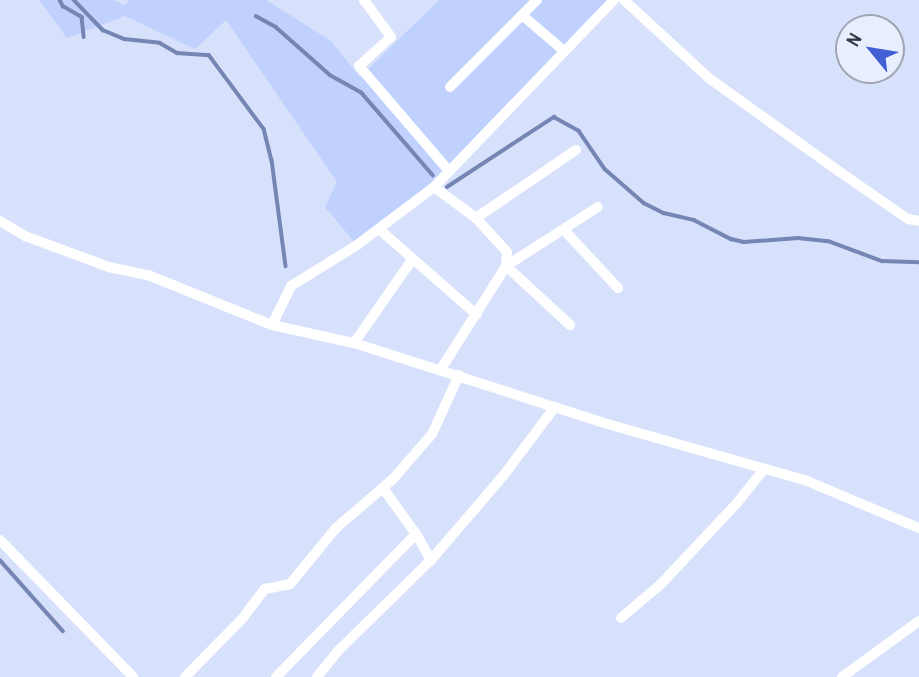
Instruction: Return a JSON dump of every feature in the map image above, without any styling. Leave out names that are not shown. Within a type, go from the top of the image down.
[{"type":"street","points":[[364,0],[391,37],[359,66],[449,171]]},
{"type":"street","points":[[450,87],[537,0]]},
{"type":"street","points":[[272,325],[291,286],[379,229],[434,187],[614,0]]},
{"type":"street","points":[[624,0],[710,79],[908,219],[919,221]]},
{"type":"street","points":[[522,15],[564,51]]},
{"type":"street","points":[[476,218],[576,150]]},
{"type":"street","points":[[434,187],[476,218],[507,252],[506,266],[442,369]]},
{"type":"street","points":[[506,266],[597,207]]},
{"type":"street","points":[[0,220],[26,236],[109,267],[148,275],[272,325],[354,343],[555,407],[807,481],[919,528]]},
{"type":"street","points":[[379,229],[477,315]]},
{"type":"street","points":[[565,230],[618,288]]},
{"type":"street","points":[[354,343],[412,260]]},
{"type":"street","points":[[506,266],[570,325]]},
{"type":"street","points":[[185,677],[242,619],[265,589],[290,584],[336,528],[383,488],[432,434],[459,375]]},
{"type":"street","points":[[317,677],[339,650],[431,561],[503,476],[555,407]]},
{"type":"street","points":[[621,618],[669,576],[737,503],[764,468]]},
{"type":"street","points":[[383,488],[416,534],[431,561]]},
{"type":"street","points":[[276,677],[416,534]]},
{"type":"street","points":[[0,540],[133,677]]},
{"type":"street","points":[[842,677],[919,621]]},
{"type":"shaded area","points":[[39,0],[113,0],[124,5],[130,0],[266,0],[331,41],[360,77],[439,0],[614,0],[434,187],[357,245],[325,207],[337,182],[226,20],[195,49],[125,16],[67,38]]},
{"type":"waterway","points":[[60,0],[63,6],[82,17],[84,37]]},
{"type":"waterway","points":[[74,0],[103,30],[124,39],[160,43],[177,53],[209,55],[264,129],[272,160],[286,266]]},
{"type":"waterway","points":[[256,16],[276,27],[330,75],[361,92],[433,175]]},
{"type":"waterway","points":[[447,187],[554,117],[579,131],[605,169],[644,203],[664,213],[694,220],[731,239],[744,242],[798,238],[828,241],[882,261],[919,262]]},
{"type":"waterway","points":[[0,560],[63,631]]}]
